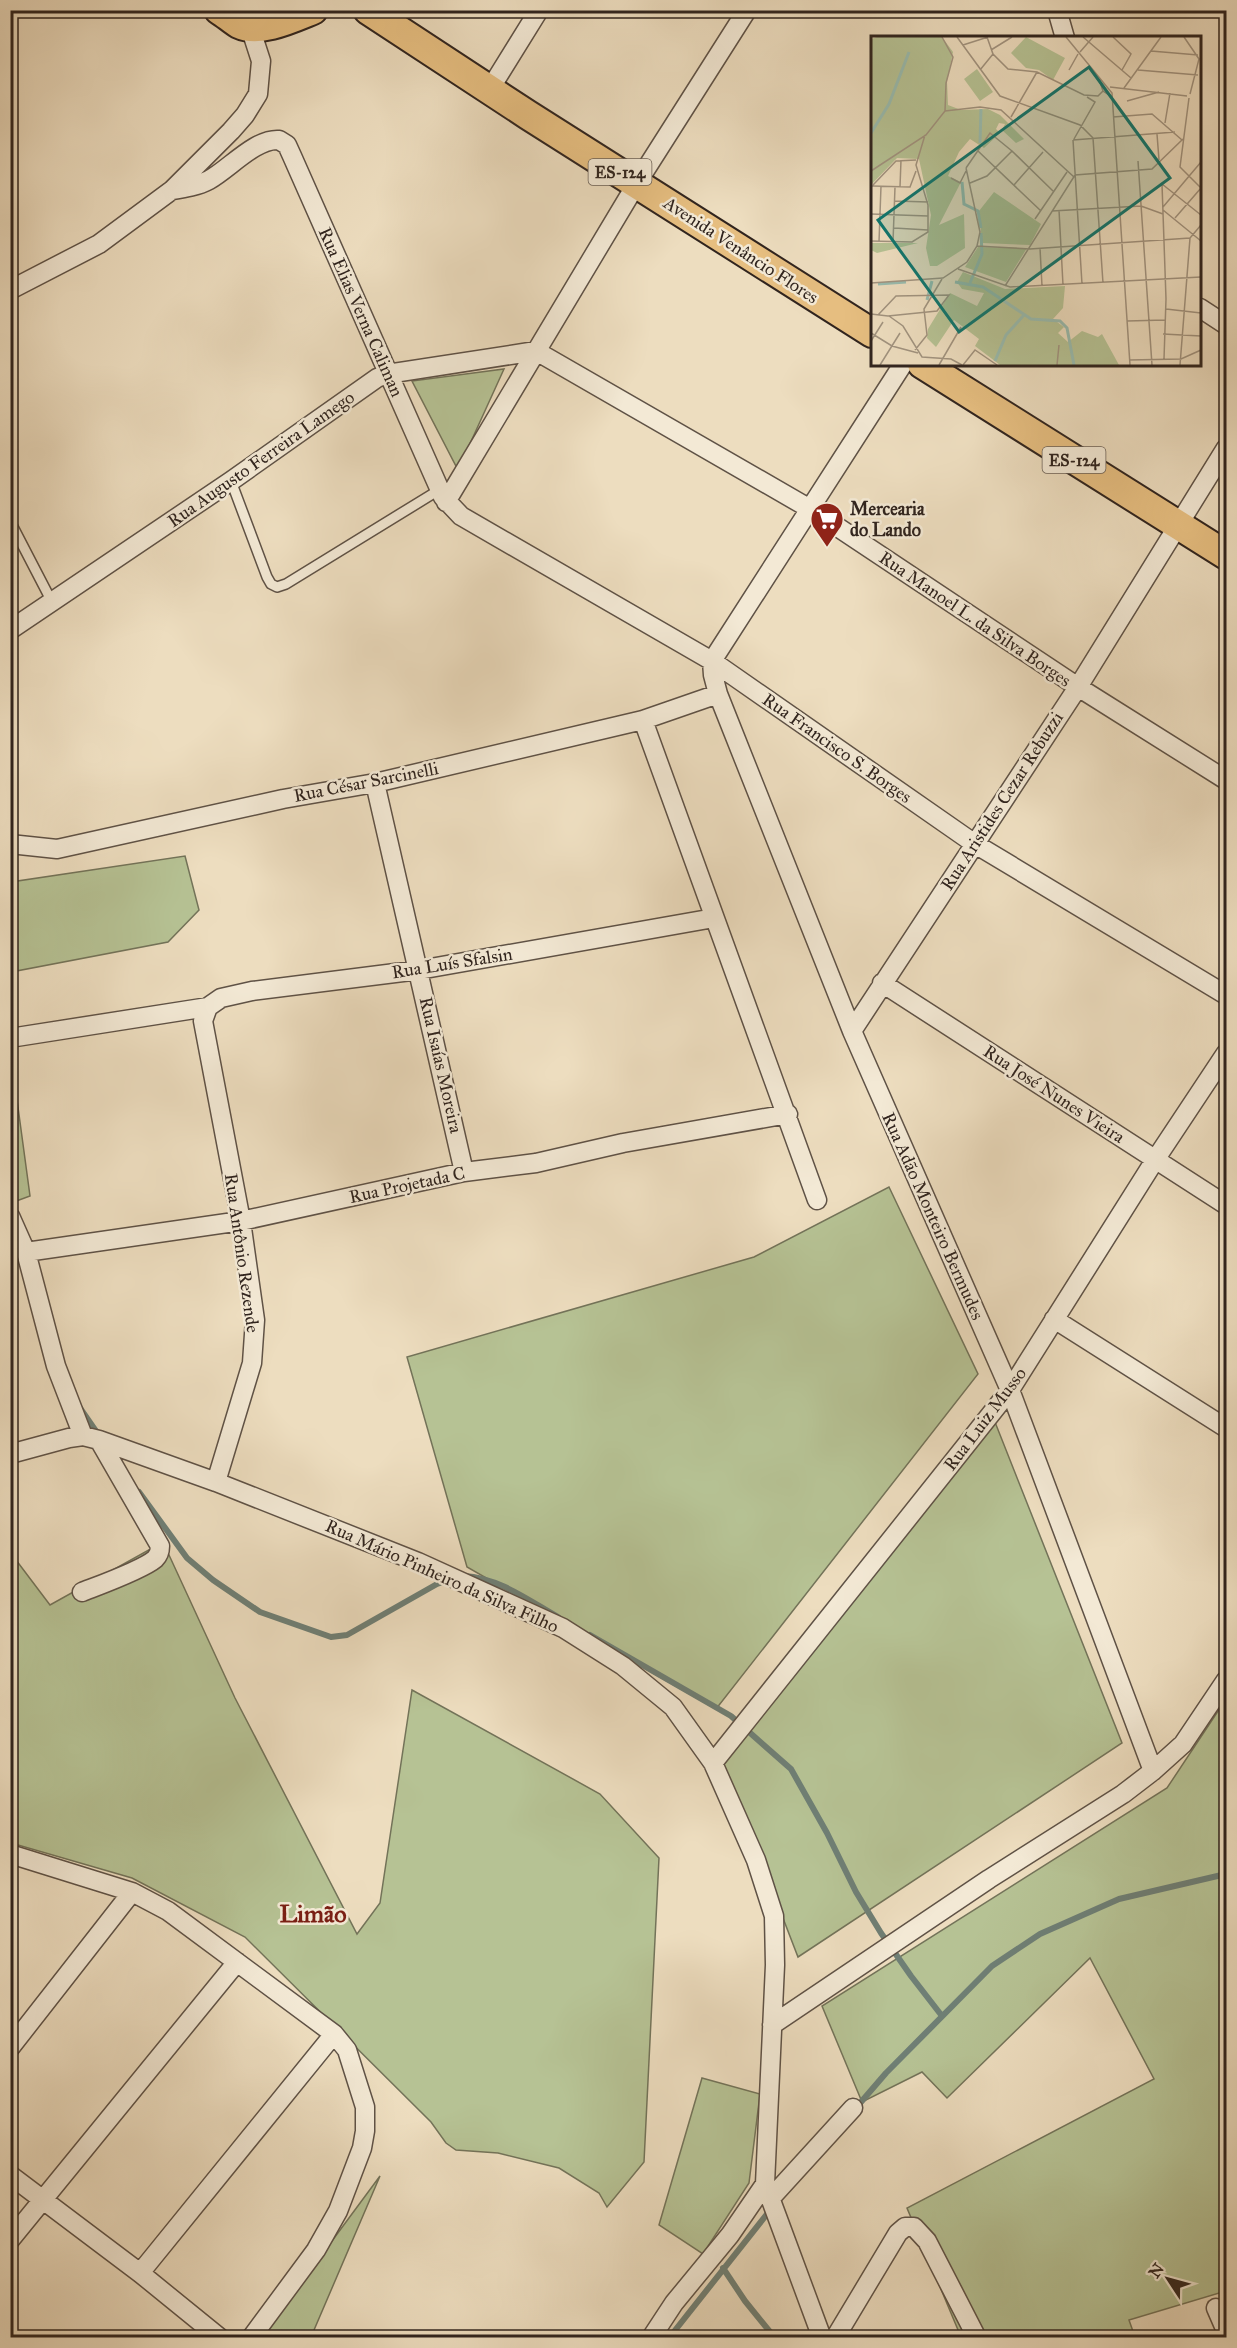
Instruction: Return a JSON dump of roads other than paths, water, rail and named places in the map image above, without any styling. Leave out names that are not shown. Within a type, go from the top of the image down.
[{"type":"main road","points":[[244,16],[313,10]]},
{"type":"main road","name":"Avenida Venâncio Flores","points":[[368,10],[871,332]]},
{"type":"main road","name":"ES-124","points":[[925,366],[1177,526],[1227,555]]},
{"type":"street","points":[[490,89],[539,10]]},
{"type":"street","points":[[443,496],[536,351],[637,183],[747,10]]},
{"type":"street","points":[[1057,10],[1064,36]]},
{"type":"street","points":[[10,290],[99,244],[172,190],[245,115],[258,94],[261,61],[244,16]]},
{"type":"street","name":"Rua Elias Verna Caliman","points":[[172,190],[210,180],[263,143],[279,140],[286,145],[443,496]]},
{"type":"street","points":[[1201,309],[1227,325]]},
{"type":"street","name":"Rua Augusto Ferreira Lamego","points":[[10,630],[231,481],[377,378],[387,374],[536,351]]},
{"type":"street","name":"Rua Manoel L. da Silva Borges","points":[[536,351],[812,510],[1078,687],[1227,780]]},
{"type":"street","points":[[712,661],[812,510],[902,366]]},
{"type":"street","name":"Rua Aristides Cezar Rebuzzi","points":[[852,1031],[1078,687],[1227,448]]},
{"type":"street","name":"Rua Francisco S. Borges","points":[[443,496],[461,516],[712,661],[975,844],[1227,995]]},
{"type":"street","name":"Rua Adão Monteiro Bermudes","points":[[712,661],[718,694],[852,1031],[1010,1390],[1154,1771]]},
{"type":"street","name":"Rua César Sarcinelli","points":[[10,844],[57,849],[283,799],[375,783],[643,720],[718,694]]},
{"type":"street","points":[[643,720],[788,1114],[817,1200]]},
{"type":"street","name":"Rua Isaías Moreira","points":[[375,783],[464,1172]]},
{"type":"street","name":"Rua Luís Sfalsin","points":[[10,1038],[205,1014],[221,998],[252,991],[419,970],[714,918]]},
{"type":"street","name":"Rua José Nunes Vieira","points":[[882,983],[1227,1205]]},
{"type":"street","name":"Rua Antônio Rezende","points":[[205,1014],[241,1221],[255,1320],[252,1363],[216,1482]]},
{"type":"street","name":"Rua Luiz Musso","points":[[713,1763],[1010,1390],[1155,1160],[1227,1053]]},
{"type":"street","name":"Rua Projetada C","points":[[26,1252],[241,1221],[464,1172],[536,1163],[623,1143],[788,1114]]},
{"type":"street","points":[[13,1222],[26,1252],[56,1366],[91,1438],[160,1546],[160,1553],[156,1559],[82,1592]]},
{"type":"street","points":[[1054,1319],[1227,1428]]},
{"type":"street","points":[[10,1454],[91,1438]]},
{"type":"street","name":"Rua Mário Pinheiro da Silva Filho","points":[[91,1438],[216,1482],[418,1562],[563,1628],[623,1666],[674,1707],[713,1763],[756,1860],[774,1916],[775,1965],[769,2059],[768,2191]]},
{"type":"street","points":[[772,2025],[988,1879],[1123,1794],[1154,1771],[1183,1744],[1227,1680]]},
{"type":"street","points":[[10,1854],[132,1892],[168,1911],[334,2034],[347,2050],[365,2107],[365,2132],[362,2148],[338,2211],[315,2250],[251,2337]]},
{"type":"street","points":[[10,2048],[132,1892]]},
{"type":"street","points":[[10,2240],[237,1962]]},
{"type":"street","points":[[140,2273],[334,2034]]},
{"type":"street","points":[[651,2337],[674,2303],[768,2191],[853,2108]]},
{"type":"street","points":[[10,2175],[140,2273],[220,2337]]},
{"type":"street","points":[[768,2191],[822,2337]]},
{"type":"street","points":[[835,2337],[898,2233],[905,2226],[914,2227],[927,2241],[977,2337]]},
{"type":"street","points":[[1216,2308],[1227,2331]]},
{"type":"lane","points":[[231,481],[267,577],[271,584],[277,587],[443,496]]},
{"type":"lane","points":[[10,521],[52,602]]},
{"type":"waterway","points":[[80,1408],[100,1437]]},
{"type":"waterway","points":[[139,1492],[187,1558],[213,1580],[260,1612],[331,1637],[347,1635],[448,1580]]},
{"type":"waterway","points":[[464,1576],[501,1585],[558,1617]]},
{"type":"waterway","points":[[590,1635],[731,1716],[791,1769],[827,1833],[856,1892],[881,1933],[942,2016]]},
{"type":"waterway","points":[[855,2109],[886,2073],[992,1966],[1040,1934],[1119,1899],[1226,1874]]},
{"type":"waterway","points":[[669,2338],[771,2209]]},
{"type":"waterway","points":[[723,2268],[745,2301],[775,2338]]},
{"type":"place","name":"Mercearia do Lando","points":[[827,548]]},
{"type":"district","name":"Limão","points":[[313,1914]]}]
